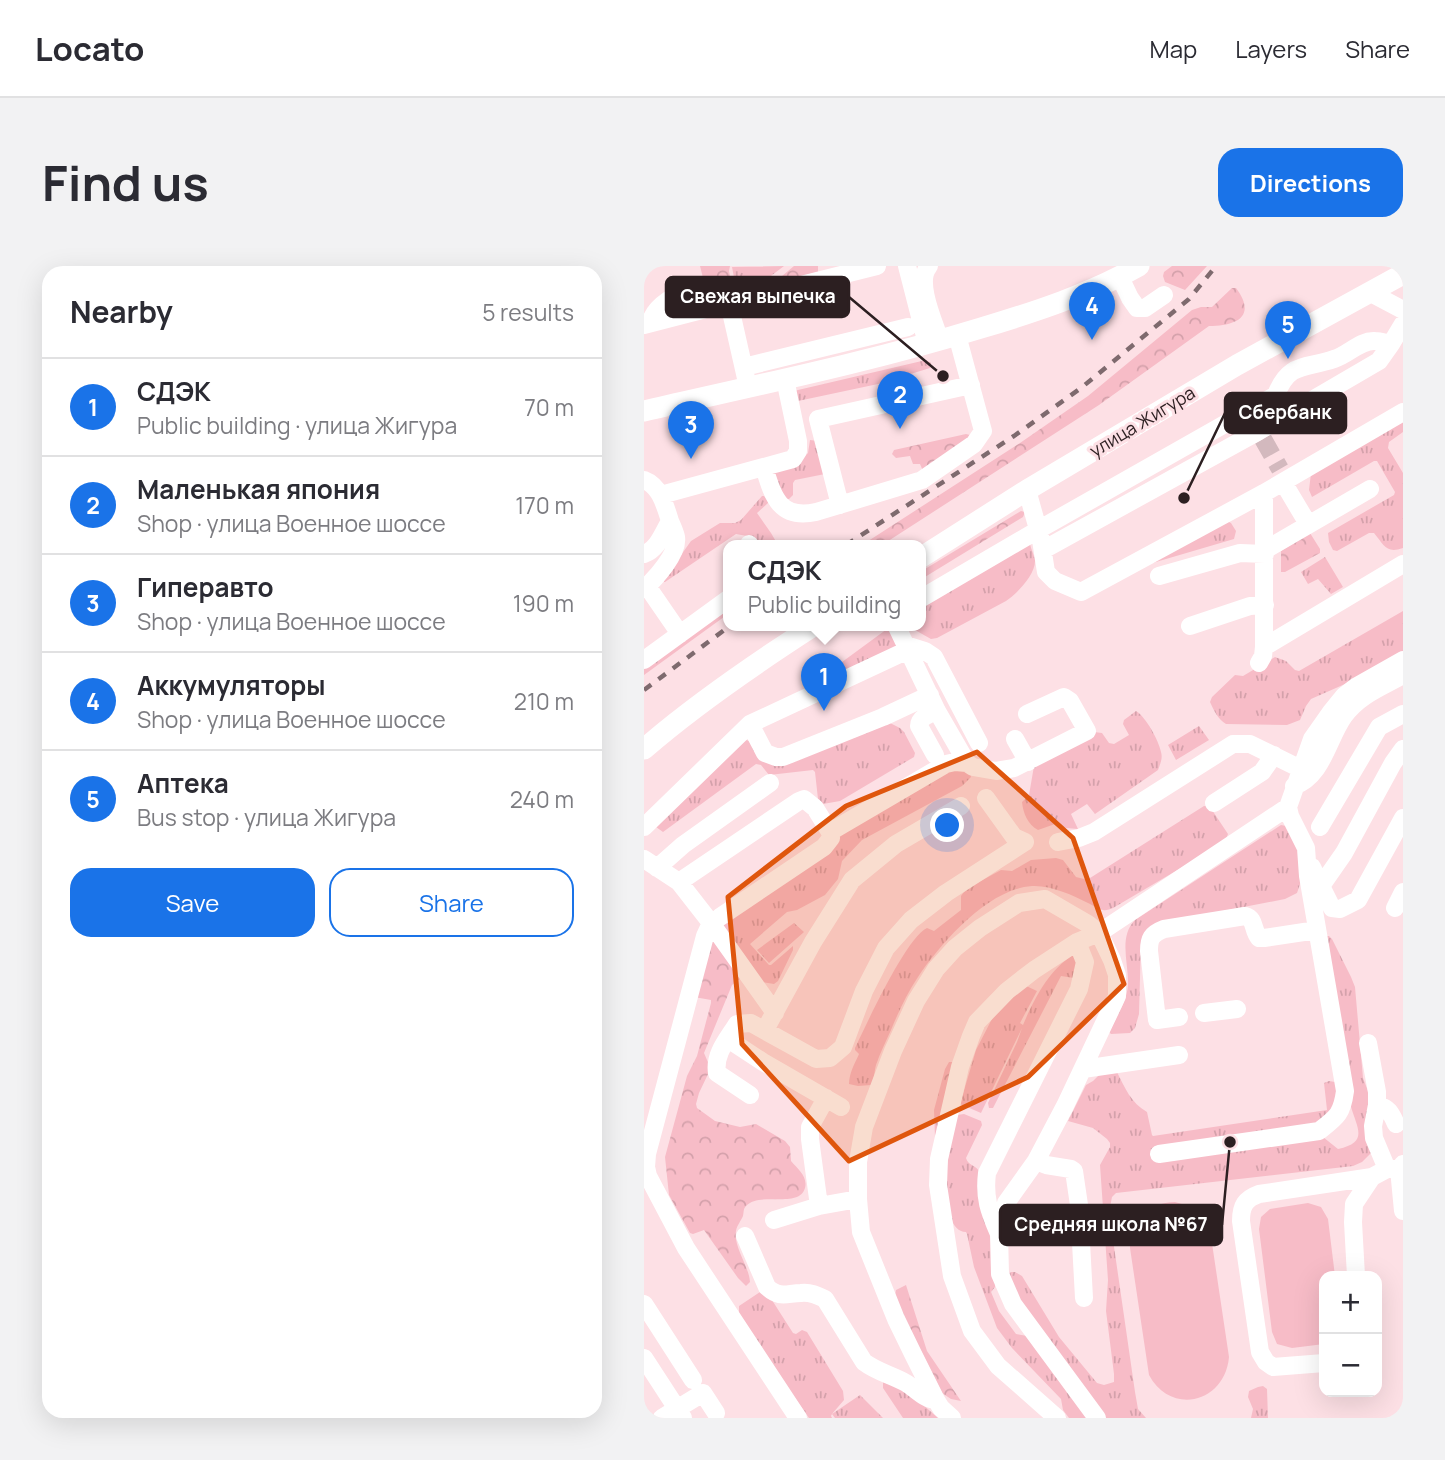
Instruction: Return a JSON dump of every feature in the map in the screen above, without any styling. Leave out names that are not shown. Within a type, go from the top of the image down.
[{"type":"main road","points":[[644,411],[746,377],[785,379],[942,340],[1031,313],[1119,278],[1139,266]]},
{"type":"main road","name":"улица Жигура","points":[[926,554],[1248,359],[1403,274]]},
{"type":"main road","points":[[644,749],[756,663],[806,631]]},
{"type":"street","points":[[648,324],[877,266]]},
{"type":"street","points":[[764,467],[772,493],[782,507],[789,512],[804,515],[922,480],[974,444],[983,431],[971,385],[942,340],[907,266]]},
{"type":"street","points":[[929,266],[923,285],[942,340]]},
{"type":"street","points":[[1119,278],[1137,308],[1144,308],[1164,295]]},
{"type":"street","points":[[1369,292],[1403,310]]},
{"type":"street","points":[[729,303],[746,377],[908,327]]},
{"type":"street","points":[[1043,550],[1261,435],[1379,361],[1403,324]]},
{"type":"street","points":[[926,595],[1276,395],[1280,384],[1289,373],[1304,366],[1336,359],[1373,341],[1391,344]]},
{"type":"street","points":[[661,495],[793,459],[798,451],[797,436],[785,379]]},
{"type":"street","points":[[841,505],[818,419],[971,385]]},
{"type":"street","points":[[1247,411],[1261,435]]},
{"type":"street","points":[[1027,491],[1043,550],[1046,572],[1055,581],[1081,592],[1264,493],[1403,412]]},
{"type":"street","points":[[797,436],[822,438]]},
{"type":"street","points":[[644,480],[650,482],[661,495],[676,537],[674,550],[647,584],[680,634]]},
{"type":"street","points":[[1283,482],[1308,524]]},
{"type":"street","points":[[1159,576],[1240,553],[1265,552],[1370,489]]},
{"type":"street","points":[[1264,493],[1265,605],[1262,655],[1403,564]]},
{"type":"street","points":[[644,554],[655,546],[670,521]]},
{"type":"street","points":[[644,660],[723,603]]},
{"type":"street","points":[[1190,626],[1250,606],[1265,605]]},
{"type":"street","points":[[899,631],[933,703],[967,764]]},
{"type":"street","points":[[644,827],[750,724],[907,647],[925,651],[934,657],[979,743]]},
{"type":"street","points":[[1159,1154],[1319,1131],[1338,1116],[1345,1091],[1308,876],[1306,848],[1288,807],[1312,739],[1344,696],[1403,660]]},
{"type":"street","points":[[1058,842],[1094,832],[1233,744],[1250,744],[1275,755],[1304,783],[1312,774],[1345,715],[1357,701],[1403,675]]},
{"type":"street","points":[[830,832],[946,764],[955,762],[996,771],[1014,768],[1087,731],[1070,701],[1064,697],[1027,714]]},
{"type":"street","points":[[750,724],[765,753],[783,757],[883,717],[933,703]]},
{"type":"street","points":[[933,703],[919,726],[935,755]]},
{"type":"street","points":[[1321,827],[1379,727],[1403,714]]},
{"type":"street","points":[[1015,739],[1028,762]]},
{"type":"street","points":[[1321,886],[1344,853],[1403,749]]},
{"type":"street","points":[[1214,803],[1262,772],[1275,755]]},
{"type":"street","points":[[771,783],[683,845],[651,863],[679,882],[716,920],[775,1013]]},
{"type":"street","points":[[750,1095],[717,1073],[715,1063],[737,1024],[751,1023],[816,1059],[830,1058],[843,1046],[864,991],[886,948],[911,920],[1025,842],[1014,837],[986,798]]},
{"type":"street","points":[[679,882],[804,799],[814,808],[830,832],[831,838],[824,847],[716,920],[705,936],[647,1154],[646,1167],[657,1196],[685,1248],[798,1418]]},
{"type":"street","points":[[765,1030],[813,942],[852,880],[896,844],[961,806]]},
{"type":"street","points":[[1057,1418],[998,1366],[972,1331],[952,1276],[938,1185],[939,1159],[960,1067],[971,1035],[977,1021],[1007,991],[1034,970],[1077,942],[1099,933],[1288,807]]},
{"type":"street","points":[[1307,857],[1332,908],[1340,909],[1358,900],[1403,818]]},
{"type":"street","points":[[952,1418],[936,1400],[896,1319],[862,1232],[858,1199],[858,1162],[864,1126],[893,1051],[916,1001],[936,969],[955,948],[980,928],[1019,903],[1045,899],[1088,923],[1099,933],[1117,975],[1117,996],[1036,1161],[1006,1203],[999,1234],[1000,1274],[1013,1304],[1097,1418]]},
{"type":"street","points":[[1179,1017],[1157,1020],[1149,941],[1157,931],[1245,916],[1252,920],[1259,938],[1317,930]]},
{"type":"street","points":[[999,1234],[986,1197],[987,1173],[1079,989],[1085,962],[1077,942]]},
{"type":"street","points":[[1204,1013],[1237,1009]]},
{"type":"street","points":[[728,1039],[833,1103],[810,1127],[819,1206]]},
{"type":"street","points":[[1368,1043],[1377,1093],[1374,1138],[1390,1170],[1403,1211]]},
{"type":"street","points":[[1083,1069],[1179,1055]]},
{"type":"street","points":[[1377,1105],[1386,1107],[1396,1124]]},
{"type":"street","points":[[1036,1161],[1074,1171],[1079,1205],[1084,1298]]},
{"type":"street","points":[[1356,1271],[1354,1204],[1390,1170]]},
{"type":"street","points":[[1319,1363],[1273,1367],[1260,1352],[1241,1209],[1251,1197],[1259,1194],[1390,1170]]},
{"type":"street","points":[[774,1220],[819,1206],[858,1199]]},
{"type":"street","points":[[745,1236],[767,1287],[772,1292],[784,1296],[815,1294],[825,1299],[864,1362],[873,1369],[906,1383],[931,1400],[936,1400]]},
{"type":"street","points":[[644,1304],[693,1380]]},
{"type":"street","points":[[644,1358],[674,1415],[702,1392],[716,1413]]},
{"type":"highlighted area","points":[[977,752],[1073,838],[1124,984],[1028,1077],[849,1161],[742,1044],[728,897],[846,806]]},
{"type":"green space","points":[[700,266],[730,266],[734,294],[716,303],[704,282]]},
{"type":"green space","points":[[784,266],[754,289],[737,293],[732,267]]},
{"type":"green space","points":[[794,266],[818,266],[818,272],[775,283],[776,281]]},
{"type":"green space","points":[[1172,266],[1207,266],[1185,290],[1165,282],[1164,272]]},
{"type":"green space","points":[[1232,288],[1236,288],[1245,306],[1241,318],[1228,324],[1209,326],[1099,405],[890,540],[870,540],[1088,396],[1192,310],[1212,307]]},
{"type":"green space","points":[[926,360],[931,363],[930,368],[878,384],[798,401],[795,391],[798,390]]},
{"type":"green space","points":[[1403,417],[1403,432],[1389,442],[1388,448],[1403,473],[1403,548],[1389,549],[1374,533],[1369,533],[1337,551],[1333,550],[1328,533],[1395,492],[1377,461],[1312,497],[1309,490],[1311,473]]},
{"type":"green space","points":[[966,434],[972,437],[923,471],[920,464],[913,464],[910,456],[896,458],[892,454],[894,450]]},
{"type":"green space","points":[[810,440],[818,441],[825,474],[795,480],[793,495],[786,499],[770,470],[803,458],[808,453]]},
{"type":"green space","points":[[764,496],[768,503],[757,513],[775,540],[750,540],[747,536],[736,534],[723,540],[723,543],[664,582],[691,541],[720,523],[735,523]]},
{"type":"green space","points":[[1021,511],[1025,512],[1023,517],[926,576],[926,568]]},
{"type":"green space","points":[[1225,520],[1231,523],[1236,531],[1234,539],[1149,564]]},
{"type":"green space","points":[[1310,533],[1320,553],[1281,572],[1281,551]]},
{"type":"green space","points":[[1030,544],[1034,565],[1020,589],[1006,601],[937,638],[931,639],[917,631],[926,631],[926,600]]},
{"type":"green space","points":[[1325,557],[1343,587],[1331,594],[1318,579],[1308,584],[1301,572]]},
{"type":"green space","points":[[723,608],[723,618],[644,675],[644,666]]},
{"type":"green space","points":[[1403,611],[1403,654],[1311,699],[1300,720],[1287,725],[1226,724],[1213,709],[1210,702],[1212,697],[1235,675],[1243,676],[1275,657],[1299,671]]},
{"type":"green space","points":[[884,631],[891,631],[897,648],[827,678],[823,676]]},
{"type":"green space","points":[[1136,711],[1148,724],[1160,747],[1162,757],[1158,770],[1095,814],[1087,804],[1071,814],[1078,829],[1055,824],[1038,830],[1034,828],[1027,818],[1022,802],[1029,795],[1034,766],[1094,732],[1102,733],[1109,743],[1114,744],[1129,735],[1123,724],[1124,720]]},
{"type":"green space","points":[[888,722],[904,732],[915,753],[914,757],[840,801],[823,804],[818,799],[813,770],[769,775],[761,765],[756,764],[663,832],[656,827],[657,821],[743,740],[751,742],[759,754]]},
{"type":"green space","points":[[1199,726],[1209,740],[1176,760],[1168,745]]},
{"type":"green space","points":[[957,769],[970,773],[971,777],[962,786],[862,840],[842,861],[838,879],[825,895],[797,910],[787,912],[750,944],[769,965],[793,946],[778,981],[774,984],[762,982],[722,931],[723,922],[833,839],[937,775]]},
{"type":"green space","points":[[1204,806],[1210,807],[1228,834],[1225,842],[1113,908],[1101,909],[1061,891],[1032,886],[1015,889],[983,907],[939,949],[914,983],[881,1052],[871,1085],[849,1084],[859,1054],[855,1048],[898,964],[918,935],[927,928],[934,931],[961,910],[961,896],[966,889],[1001,870],[1012,871],[1031,860],[1063,860],[1076,877],[1090,878]]},
{"type":"green space","points":[[1281,825],[1286,826],[1299,853],[1301,881],[1297,893],[1285,899],[1156,924],[1141,942],[1139,1014],[1135,1028],[1130,1033],[1111,1034],[1109,1032],[1126,997],[1126,942],[1127,934],[1135,920]]},
{"type":"green space","points":[[794,923],[804,932],[769,963],[757,950]]},
{"type":"green space","points":[[711,936],[741,978],[732,985],[704,1053],[710,1067],[699,1093],[697,1108],[715,1121],[740,1127],[756,1124],[785,1141],[790,1147],[791,1161],[802,1173],[806,1184],[801,1194],[795,1198],[760,1200],[745,1207],[736,1237],[749,1276],[750,1282],[746,1286],[704,1230],[690,1233],[669,1195],[665,1157],[687,1076],[697,1056],[711,1003],[711,1000],[694,997]]},
{"type":"green space","points":[[1325,936],[1332,939],[1355,987],[1363,1078],[1371,1099],[1371,1153],[1353,1166],[1116,1193],[1112,1197],[1109,1212],[1138,1409],[1146,1418],[1105,1418],[1020,1305],[1008,1275],[1015,1272],[1022,1276],[1059,1337],[1097,1383],[1104,1385],[1114,1382],[1106,1311],[1108,1280],[1100,1165],[1110,1143],[1093,1128],[1068,1121],[1086,1085],[1102,1072],[1117,1072],[1133,1100],[1147,1112],[1153,1136],[1327,1110],[1324,1083],[1329,1081],[1335,1082],[1341,1092],[1323,1137],[1338,1149],[1354,1143],[1358,1129],[1351,1107]]},
{"type":"green space","points":[[1073,955],[1080,957],[1074,978],[1061,976],[993,1108],[989,1108],[988,1103],[1022,1028],[981,1113],[960,1104],[976,1050],[995,1013],[1022,984],[1037,991],[1020,1023],[1023,1025],[1037,995],[1064,961]]},
{"type":"green space","points":[[949,1062],[953,1062],[935,1138],[934,1110]]},
{"type":"green space","points":[[964,1114],[981,1121],[982,1125],[966,1158],[980,1173],[992,1237],[995,1287],[991,1292],[999,1311],[1016,1334],[1027,1336],[1088,1418],[1069,1418],[1063,1410],[1061,1399],[1012,1348],[997,1328],[974,1267],[967,1234],[958,1230],[953,1223],[947,1202],[947,1167],[957,1115]]},
{"type":"green space","points":[[1175,1202],[1197,1211],[1210,1230],[1229,1357],[1225,1373],[1218,1385],[1208,1394],[1196,1399],[1170,1396],[1159,1388],[1149,1375],[1130,1248],[1133,1229],[1142,1215],[1156,1206]]},
{"type":"green space","points":[[1308,1203],[1321,1207],[1328,1219],[1334,1271],[1319,1271],[1319,1345],[1292,1348],[1277,1344],[1272,1332],[1259,1229],[1261,1217],[1270,1209]]},
{"type":"green space","points":[[906,1285],[927,1351],[961,1401],[942,1393],[899,1307],[896,1290]]},
{"type":"green space","points":[[760,1292],[770,1297],[793,1333],[802,1330],[807,1332],[843,1391],[844,1400],[832,1414],[832,1418],[809,1418],[739,1316],[739,1306]]},
{"type":"green space","points":[[885,1380],[904,1388],[938,1418],[903,1418],[883,1388]]},
{"type":"green space","points":[[1263,1386],[1267,1389],[1268,1418],[1251,1418],[1253,1409],[1248,1397],[1249,1391]]},
{"type":"green space","points":[[860,1395],[883,1418],[835,1418],[832,1414]]},
{"type":"tunnel","points":[[1263,439],[1280,469]]},
{"type":"railway","points":[[854,540],[1014,436],[1081,388],[1189,299],[1216,266]]},
{"type":"railway","points":[[644,690],[723,631]]},
{"type":"place","name":"Аккумуляторы","points":[[1092,340]]},
{"type":"place","name":"Аптека","points":[[1288,359]]},
{"type":"place","name":"Свежая выпечка","points":[[943,376]]},
{"type":"place","name":"Маленькая япония","points":[[900,429]]},
{"type":"place","name":"Гиперавто","points":[[691,459]]},
{"type":"place","name":"Сбербанк","points":[[1184,498]]},
{"type":"place","name":"СДЭК","points":[[824,711]]},
{"type":"place","name":"Средняя школа №67","points":[[1230,1142]]}]
